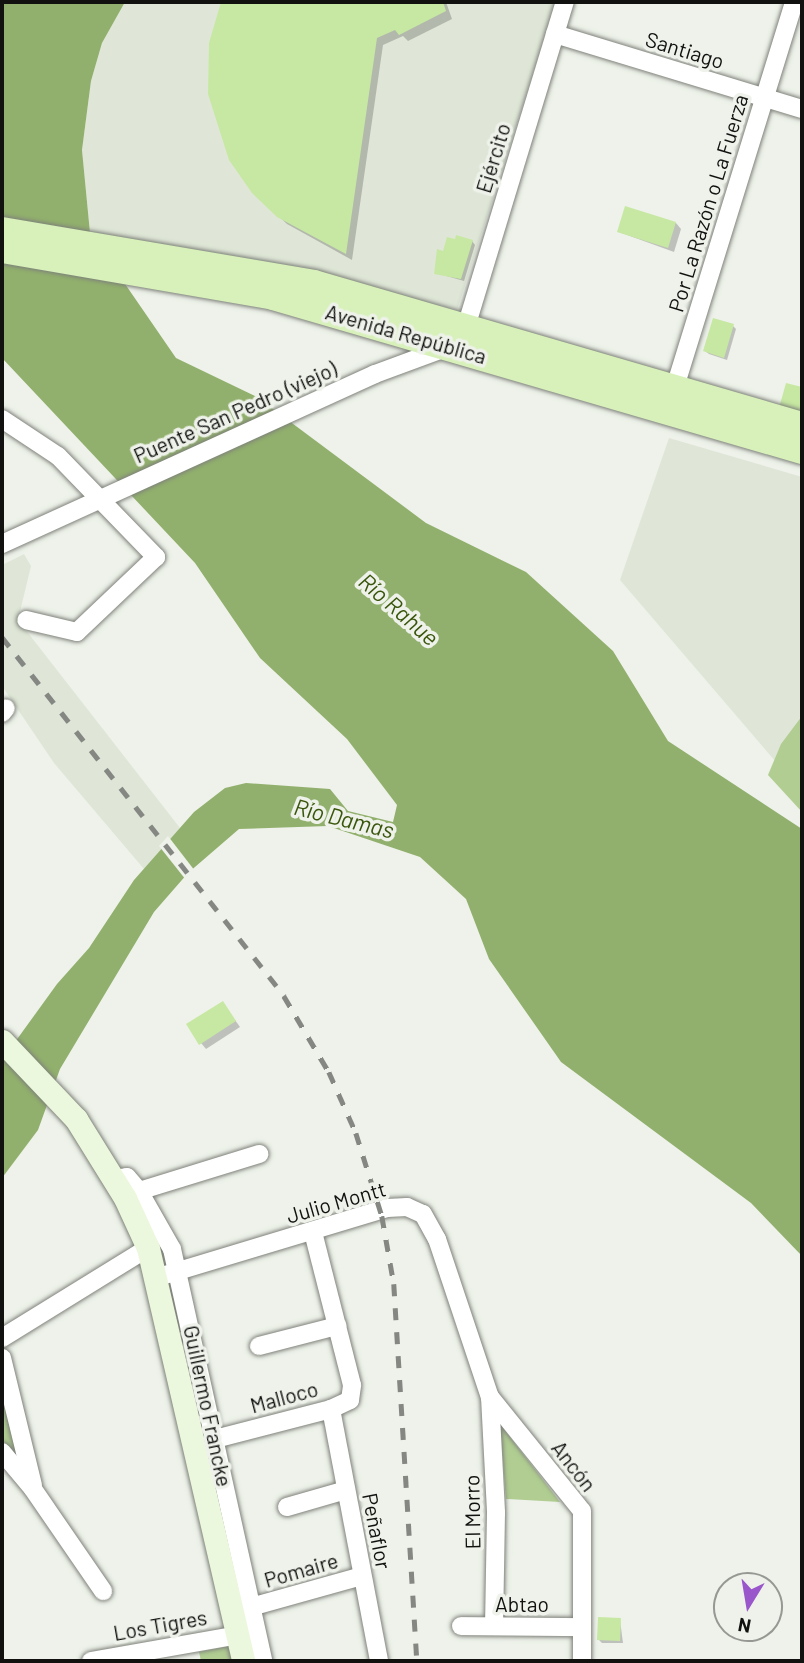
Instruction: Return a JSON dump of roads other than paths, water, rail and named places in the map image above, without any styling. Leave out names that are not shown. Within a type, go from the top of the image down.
[{"type":"main road","name":"Avenida República","points":[[2,230],[169,266],[273,296],[675,387],[802,425]]},
{"type":"main road","name":"Avenida República","points":[[2,250],[169,266]]},
{"type":"main road","name":"Avenida República","points":[[459,337],[649,407],[802,451]]},
{"type":"main road","name":"Guillermo Francke","points":[[2,1041],[76,1119],[113,1179],[148,1248],[243,1661]]},
{"type":"street","name":"Ejército","points":[[459,337],[565,2]]},
{"type":"street","name":"Por La Razón o La Fuerza","points":[[675,387],[794,2]]},
{"type":"street","name":"Santiago","points":[[555,34],[802,109]]},
{"type":"street","name":"Puente San Pedro (viejo)","points":[[2,544],[96,499],[459,337]]},
{"type":"street","points":[[649,407],[675,387]]},
{"type":"street","points":[[2,419],[58,456],[96,499],[156,556],[77,632],[26,620]]},
{"type":"street","points":[[113,1179],[127,1177],[139,1191],[259,1154]]},
{"type":"street","name":"Guillermo Francke","points":[[139,1191],[172,1249],[263,1661]]},
{"type":"street","name":"Julio Montt","points":[[155,1278],[397,1207],[423,1214],[438,1239],[490,1396]]},
{"type":"street","points":[[259,1346],[337,1325],[313,1232]]},
{"type":"street","points":[[2,1338],[148,1248]]},
{"type":"street","name":"Malloco","points":[[215,1439],[331,1409],[350,1400],[352,1385],[337,1325]]},
{"type":"street","points":[[2,1358],[33,1489]]},
{"type":"street","name":"El Morro","points":[[490,1396],[496,1513],[494,1626]]},
{"type":"street","name":"Ancón","points":[[490,1396],[582,1511],[582,1661]]},
{"type":"street","name":"Peñaflor","points":[[331,1409],[379,1661]]},
{"type":"street","points":[[2,1452],[33,1489],[103,1591]]},
{"type":"street","points":[[287,1507],[346,1490]]},
{"type":"street","name":"Pomaire","points":[[251,1607],[362,1576]]},
{"type":"street","name":"Abtao","points":[[461,1626],[582,1627]]},
{"type":"street","name":"Los Tigres","points":[[91,1661],[151,1655],[238,1635]]},
{"type":"water","points":[[2,2],[125,2],[102,43],[91,81],[82,150],[90,233],[176,358],[257,397],[426,523],[526,572],[613,651],[668,741],[802,829],[802,1256],[751,1203],[561,1062],[489,959],[466,899],[420,857],[328,826],[239,829],[188,873],[154,912],[60,1069],[38,1130],[2,1178],[2,1060],[57,984],[89,948],[134,880],[194,812],[225,788],[246,783],[330,789],[348,811],[393,822],[397,805],[347,739],[260,658],[195,563],[2,358]]},
{"type":"railway","points":[[2,637],[284,996],[329,1072],[356,1133],[382,1216],[394,1284],[417,1661]]},
{"type":"water label","name":"Río Rahue","points":[[399,609]]},
{"type":"water label","name":"Río Damas","points":[[344,818]]}]
